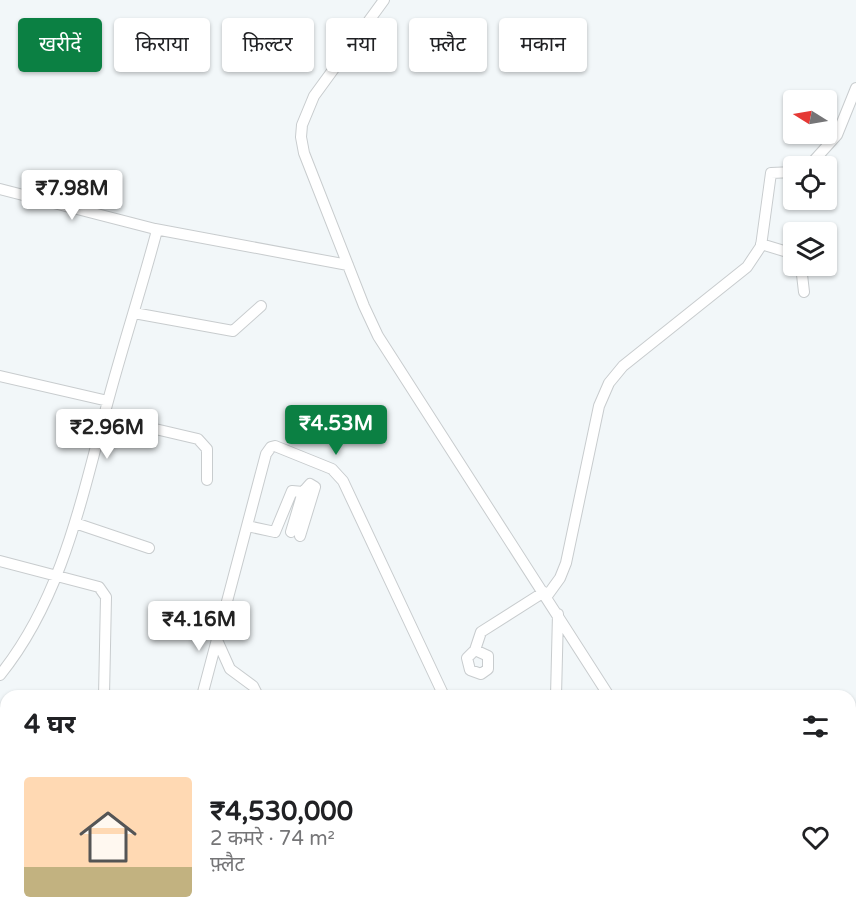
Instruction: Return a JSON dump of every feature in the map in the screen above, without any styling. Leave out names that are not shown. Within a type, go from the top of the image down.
[{"type":"street","points":[[384,0],[315,96],[302,125],[304,153],[364,306],[401,375],[546,594],[605,690]]},
{"type":"street","points":[[818,156],[837,135],[856,88]]},
{"type":"street","points":[[475,650],[484,630],[546,594],[560,578],[566,562],[604,391],[623,366],[747,267],[761,244],[769,177],[773,172],[783,172]]},
{"type":"street","points":[[0,189],[155,229],[348,265]]},
{"type":"street","points":[[0,675],[38,620],[57,575],[75,523],[156,234],[155,229]]},
{"type":"street","points":[[761,244],[783,251]]},
{"type":"street","points":[[802,276],[804,292]]},
{"type":"street","points":[[134,313],[233,331],[261,306]]},
{"type":"street","points":[[0,376],[108,401]]},
{"type":"street","points":[[104,417],[198,439],[207,449],[207,480]]},
{"type":"street","points":[[204,690],[266,454],[271,447],[278,447],[332,469],[343,481],[441,690]]},
{"type":"street","points":[[247,526],[275,532],[292,491],[303,492],[308,484],[315,486],[296,534]]},
{"type":"street","points":[[75,523],[150,548]]},
{"type":"street","points":[[0,561],[57,575],[104,591],[106,597],[104,690]]},
{"type":"street","points":[[556,690],[558,614]]},
{"type":"street","points":[[216,640],[230,669],[255,690]]}]
